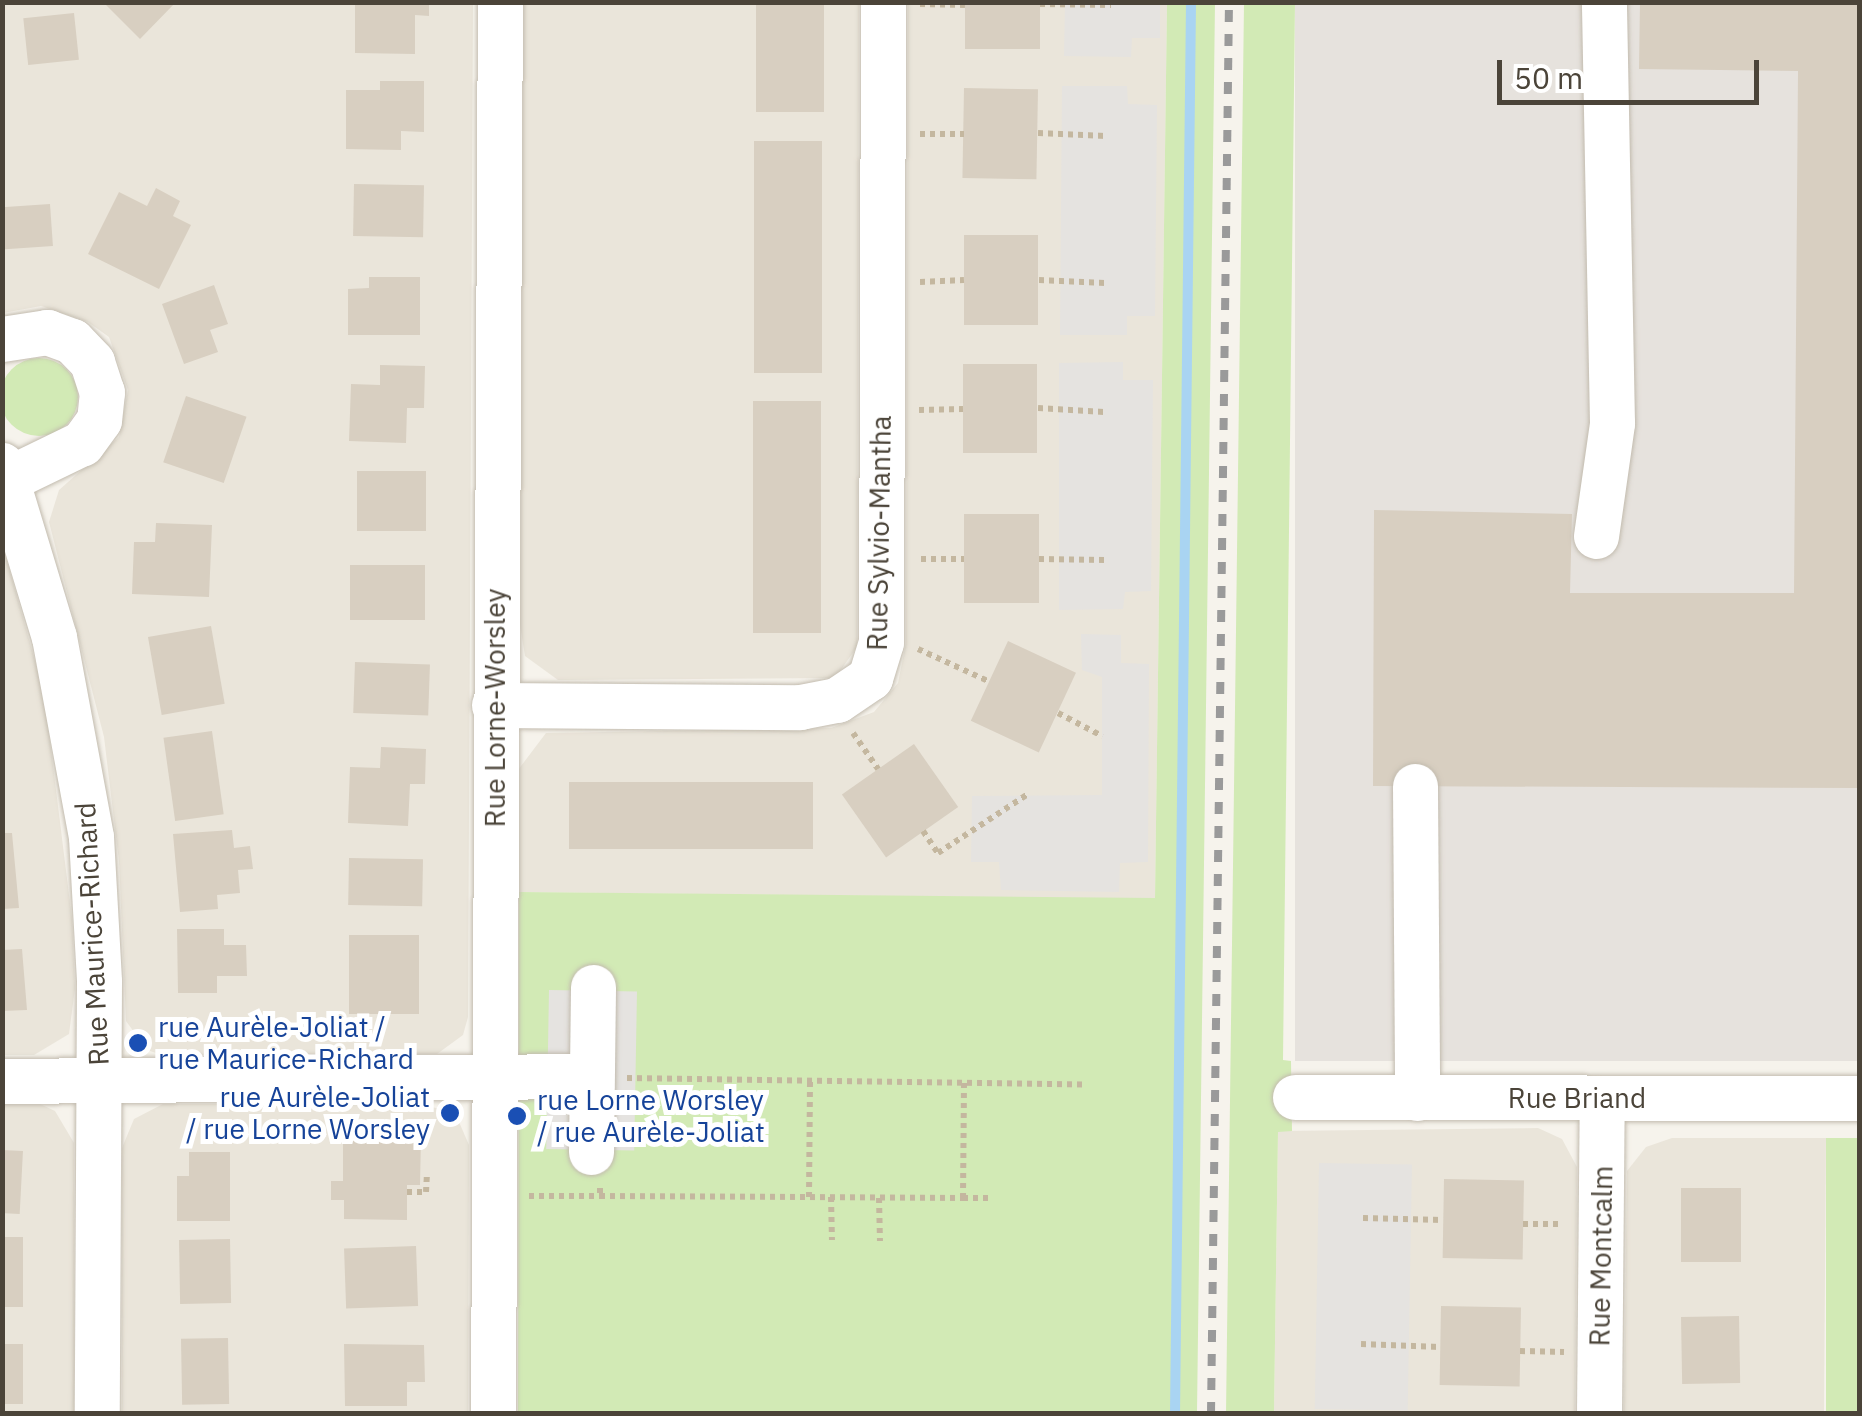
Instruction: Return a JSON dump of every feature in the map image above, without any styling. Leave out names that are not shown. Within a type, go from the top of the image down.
[{"type":"street","name":"Rue Lorne-Worsley","points":[[493,1414],[500,2]]},
{"type":"street","points":[[1596,536],[1612,422],[1604,2]]},
{"type":"street","name":"Rue Sylvio-Mantha","points":[[494,705],[800,707],[838,700],[870,678],[881,619],[896,4]]},
{"type":"street","points":[[2,339],[47,332],[72,341],[92,362],[102,392],[99,420],[82,444],[5,472]]},
{"type":"street","name":"Rue Maurice-Richard","points":[[5,472],[54,637],[84,786],[98,938],[98,1414]]},
{"type":"street","points":[[1415,786],[1417,1098]]},
{"type":"street","points":[[593,988],[591,1076],[596,1166]]},
{"type":"street","points":[[2,1080],[494,1080],[591,1076]]},
{"type":"street","name":"Rue Briand","points":[[1295,1097],[1860,1098]]},
{"type":"street","name":"Rue Montcalm","points":[[1599,1414],[1602,1098]]},
{"type":"path","points":[[896,4],[966,4]]},
{"type":"path","points":[[1040,4],[1111,5]]},
{"type":"path","points":[[1038,133],[1106,136]]},
{"type":"path","points":[[908,134],[964,134]]},
{"type":"path","points":[[907,282],[964,280]]},
{"type":"path","points":[[1038,280],[1105,283]]},
{"type":"path","points":[[1038,408],[1104,412]]},
{"type":"path","points":[[907,410],[963,409]]},
{"type":"path","points":[[906,559],[964,559]]},
{"type":"path","points":[[1039,559],[1106,560]]},
{"type":"path","points":[[906,643],[990,682]]},
{"type":"path","points":[[1058,712],[1102,736]]},
{"type":"path","points":[[846,724],[878,769]]},
{"type":"path","points":[[923,831],[938,852],[1028,794]]},
{"type":"path","points":[[591,1076],[1084,1084]]},
{"type":"path","points":[[809,1197],[810,1078]]},
{"type":"path","points":[[963,1198],[964,1080]]},
{"type":"path","points":[[596,1166],[600,1196]]},
{"type":"path","points":[[407,1192],[426,1192],[427,1174]]},
{"type":"path","points":[[518,1196],[992,1198]]},
{"type":"path","points":[[831,1197],[832,1240]]},
{"type":"path","points":[[879,1198],[880,1241]]},
{"type":"path","points":[[1363,1218],[1443,1220]]},
{"type":"path","points":[[1523,1224],[1577,1224]]},
{"type":"path","points":[[1361,1344],[1440,1347]]},
{"type":"path","points":[[1520,1351],[1576,1353]]},
{"type":"shaded area","points":[[2,3],[473,3],[468,1017],[463,1035],[437,1054],[162,1055],[147,1050],[126,1021],[119,861],[104,737],[49,522],[59,490],[119,437],[128,390],[109,337],[88,322],[41,306],[3,313]]},
{"type":"shaded area","points":[[523,3],[859,3],[857,647],[835,678],[558,680],[525,656],[520,625]]},
{"type":"shaded area","points":[[908,3],[1167,3],[1155,899],[519,892],[518,770],[546,733],[831,728],[874,712],[898,683],[906,643]]},
{"type":"shaded area","points":[[1065,3],[1160,3],[1160,38],[1132,38],[1131,57],[1064,56]]},
{"type":"shaded area","points":[[1295,3],[1859,3],[1859,1061],[1295,1061]]},
{"type":"shaded area","points":[[1062,86],[1127,86],[1128,104],[1157,105],[1155,316],[1127,316],[1127,335],[1060,335]]},
{"type":"shaded area","points":[[1123,362],[1123,380],[1153,380],[1151,591],[1125,592],[1123,609],[1059,610],[1059,363]]},
{"type":"shaded area","points":[[2,543],[44,693],[72,919],[75,988],[69,1034],[34,1055],[3,1055]]},
{"type":"shaded area","points":[[1081,634],[1121,635],[1121,663],[1149,664],[1148,862],[1120,863],[1119,892],[1001,890],[999,862],[971,862],[972,796],[1102,795],[1102,677],[1082,670]]},
{"type":"shaded area","points":[[549,990],[637,992],[634,1151],[546,1149]]},
{"type":"shaded area","points":[[3,1103],[38,1103],[55,1111],[74,1143],[74,1413],[3,1414]]},
{"type":"shaded area","points":[[163,1104],[415,1104],[447,1110],[459,1122],[469,1145],[468,1413],[122,1414],[122,1148],[134,1119]]},
{"type":"shaded area","points":[[1538,1128],[1562,1139],[1577,1167],[1575,1413],[1274,1414],[1278,1131]]},
{"type":"shaded area","points":[[1672,1138],[1826,1138],[1824,1413],[1624,1414],[1627,1171],[1646,1147]]},
{"type":"shaded area","points":[[1319,1163],[1412,1165],[1408,1411],[1315,1409]]},
{"type":"green space","points":[[1295,2],[1283,1060],[1291,1061],[1292,1131],[1278,1132],[1274,1413],[1226,1414],[1244,3]]},
{"type":"green space","points":[[1167,3],[1215,3],[1197,1413],[518,1414],[519,892],[1155,898]]},
{"type":"green space","points":[[31,358],[47,358],[72,375],[78,397],[72,419],[61,430],[47,436],[31,436],[6,419],[0,405],[0,389],[17,364]]},
{"type":"green space","points":[[1826,1138],[1859,1138],[1859,1413],[1826,1413]]},
{"type":"building","points":[[103,2],[176,2],[140,39]]},
{"type":"building","points":[[355,2],[429,2],[429,16],[415,15],[415,54],[355,53]]},
{"type":"building","points":[[756,2],[824,2],[824,112],[756,112]]},
{"type":"building","points":[[965,2],[1040,2],[1040,49],[965,49]]},
{"type":"building","points":[[1640,2],[1860,2],[1860,788],[1373,786],[1374,510],[1572,514],[1570,593],[1794,593],[1798,71],[1639,69]]},
{"type":"building","points":[[74,13],[79,60],[28,65],[23,18]]},
{"type":"building","points":[[380,81],[424,81],[424,132],[401,131],[401,150],[346,149],[346,90],[380,90]]},
{"type":"building","points":[[964,88],[1038,89],[1036,179],[962,178]]},
{"type":"building","points":[[754,141],[822,141],[822,373],[754,373]]},
{"type":"building","points":[[354,184],[424,185],[423,237],[353,236]]},
{"type":"building","points":[[156,188],[180,201],[173,216],[191,225],[159,289],[88,254],[119,192],[147,206]]},
{"type":"building","points":[[50,204],[53,246],[5,249],[2,207]]},
{"type":"building","points":[[964,235],[1038,235],[1038,325],[964,325]]},
{"type":"building","points":[[369,277],[420,277],[420,335],[348,335],[348,289],[369,288]]},
{"type":"building","points":[[214,285],[228,324],[210,330],[218,352],[184,364],[162,304]]},
{"type":"building","points":[[963,364],[1037,364],[1037,453],[963,453]]},
{"type":"building","points":[[380,365],[425,366],[424,408],[407,408],[406,443],[349,441],[351,384],[380,385]]},
{"type":"building","points":[[186,396],[247,417],[224,483],[163,462]]},
{"type":"building","points":[[753,401],[821,401],[821,633],[753,633]]},
{"type":"building","points":[[357,471],[426,471],[426,531],[357,531]]},
{"type":"building","points":[[964,514],[1039,514],[1039,603],[964,603]]},
{"type":"building","points":[[156,523],[212,525],[209,597],[132,594],[134,542],[155,542]]},
{"type":"building","points":[[350,565],[425,565],[425,620],[350,620]]},
{"type":"building","points":[[211,626],[225,704],[162,715],[148,637]]},
{"type":"building","points":[[1008,641],[1076,673],[1039,752],[971,721]]},
{"type":"building","points":[[355,662],[430,665],[428,716],[353,713]]},
{"type":"building","points":[[212,731],[224,814],[175,821],[163,738]]},
{"type":"building","points":[[914,744],[958,807],[886,858],[842,794]]},
{"type":"building","points":[[381,747],[426,749],[425,784],[410,784],[408,826],[348,823],[350,767],[380,768]]},
{"type":"building","points":[[569,782],[813,782],[813,849],[569,849]]},
{"type":"building","points":[[232,830],[234,848],[250,846],[253,869],[238,870],[240,893],[217,895],[218,909],[180,912],[173,834]]},
{"type":"building","points":[[2,833],[12,833],[19,908],[2,909]]},
{"type":"building","points":[[349,858],[423,859],[422,906],[348,905]]},
{"type":"building","points":[[177,929],[224,929],[224,945],[246,945],[247,976],[217,976],[217,993],[178,993]]},
{"type":"building","points":[[349,935],[419,935],[419,1014],[349,1014]]},
{"type":"building","points":[[22,949],[27,1010],[2,1011],[2,950]]},
{"type":"building","points":[[343,1135],[421,1136],[420,1185],[407,1185],[407,1220],[344,1219],[344,1200],[331,1200],[331,1181],[343,1181]]},
{"type":"building","points":[[2,1150],[23,1151],[20,1214],[2,1213]]},
{"type":"building","points":[[189,1152],[230,1152],[230,1221],[177,1221],[177,1176],[189,1176]]},
{"type":"building","points":[[1444,1179],[1524,1180],[1523,1259],[1443,1258]]},
{"type":"building","points":[[1681,1188],[1741,1188],[1741,1262],[1681,1262]]},
{"type":"building","points":[[2,1237],[23,1237],[23,1307],[2,1307]]},
{"type":"building","points":[[230,1239],[231,1303],[180,1304],[179,1240]]},
{"type":"building","points":[[416,1246],[418,1306],[346,1308],[344,1249]]},
{"type":"building","points":[[1441,1306],[1521,1307],[1520,1386],[1440,1385]]},
{"type":"building","points":[[1739,1316],[1740,1383],[1682,1384],[1681,1317]]},
{"type":"building","points":[[228,1338],[229,1404],[182,1405],[181,1339]]},
{"type":"building","points":[[2,1344],[23,1344],[23,1404],[2,1404]]},
{"type":"building","points":[[344,1344],[424,1345],[425,1382],[407,1382],[407,1406],[345,1406]]},
{"type":"waterway","points":[[1175,1414],[1191,2]]},
{"type":"railway","points":[[1211,1414],[1229,2]]},
{"type":"place","name":"rue Aurèle-Joliat / rue Maurice-Richard","points":[[138,1043]]},
{"type":"place","name":"rue Aurèle-Joliat / rue Lorne Worsley","points":[[450,1113]]},
{"type":"place","name":"rue Lorne Worsley / rue Aurèle-Joliat","points":[[517,1116]]}]
